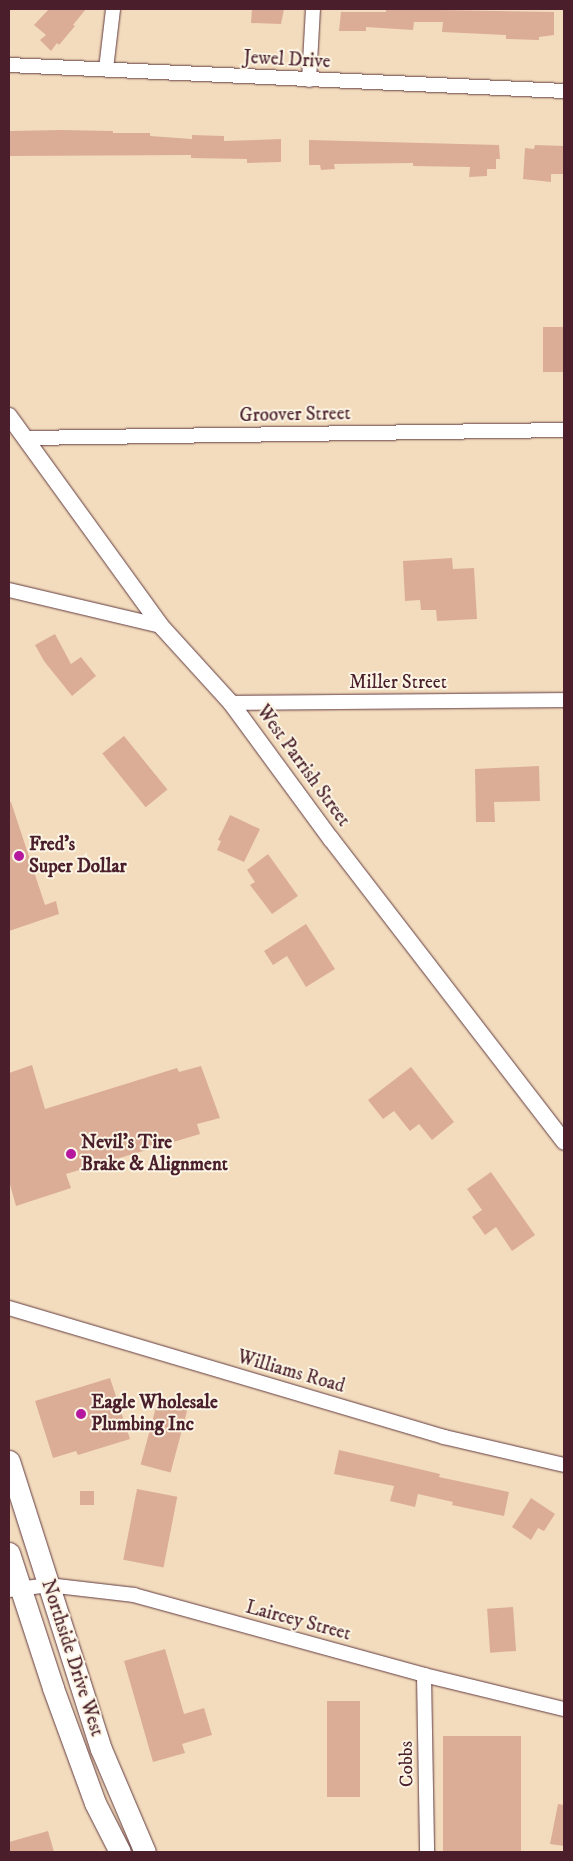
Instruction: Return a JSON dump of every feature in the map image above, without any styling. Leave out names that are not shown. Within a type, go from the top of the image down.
[{"type":"main road","name":"Northside Drive West","points":[[9,1461],[101,1749],[145,1852]]},
{"type":"main road","name":"Northside Drive West","points":[[9,1553],[14,1589],[95,1803],[120,1852]]},
{"type":"street","points":[[106,68],[113,9]]},
{"type":"street","points":[[309,80],[313,9]]},
{"type":"street","name":"Jewel Drive","points":[[9,65],[106,68],[309,80],[564,91]]},
{"type":"street","name":"West Parrish Street","points":[[9,416],[161,626],[231,703],[332,839],[564,1142]]},
{"type":"street","name":"Groover Street","points":[[26,438],[564,430]]},
{"type":"street","points":[[9,590],[161,626]]},
{"type":"street","name":"Miller Street","points":[[231,703],[564,700]]},
{"type":"street","name":"Williams Road","points":[[9,1308],[444,1437],[564,1465]]},
{"type":"street","name":"Laircey Street","points":[[14,1589],[48,1585],[134,1595],[424,1675],[564,1709]]},
{"type":"street","name":"Cobbs","points":[[424,1675],[427,1852]]},
{"type":"building","points":[[49,9],[86,9],[73,25],[75,26],[59,45],[57,43],[51,51],[40,40],[46,35],[34,25]]},
{"type":"building","points":[[252,9],[284,9],[281,24],[251,23]]},
{"type":"building","points":[[386,9],[554,12],[554,35],[539,37],[539,40],[506,39],[506,35],[442,32],[443,22],[414,22],[413,30],[366,27],[366,31],[339,31],[341,12],[386,12]]},
{"type":"building","points":[[61,130],[150,133],[150,136],[192,139],[192,135],[224,136],[224,141],[281,139],[281,162],[247,163],[247,159],[191,158],[191,155],[9,156],[9,131]]},
{"type":"building","points":[[309,140],[499,145],[500,159],[496,159],[496,169],[487,169],[487,176],[469,177],[470,167],[413,166],[413,163],[334,164],[335,169],[321,170],[320,165],[309,165]]},
{"type":"building","points":[[535,145],[564,146],[564,174],[551,174],[551,182],[523,179],[525,148],[534,149]]},
{"type":"building","points":[[543,327],[564,327],[564,372],[543,372]]},
{"type":"building","points":[[452,558],[453,569],[474,568],[477,619],[437,621],[436,610],[421,610],[420,600],[405,601],[403,561]]},
{"type":"building","points":[[55,634],[71,664],[81,657],[96,676],[72,696],[44,661],[35,645]]},
{"type":"building","points":[[124,736],[167,790],[146,807],[102,754]]},
{"type":"building","points":[[539,766],[540,801],[494,802],[495,822],[476,822],[475,769]]},
{"type":"building","name":"Fred's Super Dollar","points":[[9,802],[11,802],[45,905],[56,901],[59,914],[9,931]]},
{"type":"building","points":[[230,815],[260,829],[244,862],[217,850],[221,841],[218,840]]},
{"type":"building","points":[[268,854],[298,896],[272,914],[250,885],[255,882],[247,870]]},
{"type":"building","points":[[306,924],[335,969],[306,987],[287,956],[273,965],[264,951]]},
{"type":"building","name":"Nevil's Tire Brake & Alignment","points":[[32,1065],[45,1109],[177,1068],[179,1072],[201,1066],[220,1118],[197,1124],[200,1134],[66,1174],[71,1188],[16,1206],[9,1181],[9,1073]]},
{"type":"building","points":[[411,1067],[454,1122],[432,1140],[419,1124],[410,1131],[394,1111],[383,1119],[368,1100]]},
{"type":"building","points":[[491,1172],[535,1235],[512,1251],[496,1227],[485,1235],[472,1217],[482,1210],[467,1189]]},
{"type":"building","name":"Eagle Wholesale Plumbing Inc","points":[[110,1378],[130,1439],[78,1455],[76,1451],[53,1458],[35,1401]]},
{"type":"building","points":[[159,1396],[189,1404],[171,1473],[141,1465]]},
{"type":"building","points":[[339,1450],[440,1474],[439,1477],[509,1492],[504,1516],[452,1505],[453,1502],[418,1494],[415,1507],[390,1501],[394,1486],[334,1474]]},
{"type":"building","points":[[137,1489],[177,1497],[164,1568],[123,1560]]},
{"type":"building","points":[[80,1491],[94,1491],[94,1505],[80,1505]]},
{"type":"building","points":[[531,1498],[555,1514],[544,1531],[538,1528],[531,1540],[512,1527]]},
{"type":"building","points":[[513,1607],[516,1651],[490,1653],[487,1609]]},
{"type":"building","points":[[165,1649],[184,1714],[204,1708],[212,1735],[182,1744],[185,1753],[153,1762],[124,1661]]},
{"type":"building","points":[[327,1701],[360,1701],[360,1797],[327,1797]]},
{"type":"building","points":[[443,1736],[521,1736],[521,1852],[443,1852]]},
{"type":"building","points":[[558,1804],[564,1805],[564,1846],[550,1844]]},
{"type":"building","points":[[48,1831],[54,1852],[9,1852],[9,1842]]},
{"type":"place","name":"Fred's Super Dollar","points":[[19,856]]},
{"type":"place","name":"Nevil's Tire Brake & Alignment","points":[[71,1154]]},
{"type":"place","name":"Eagle Wholesale Plumbing Inc","points":[[81,1414]]}]
